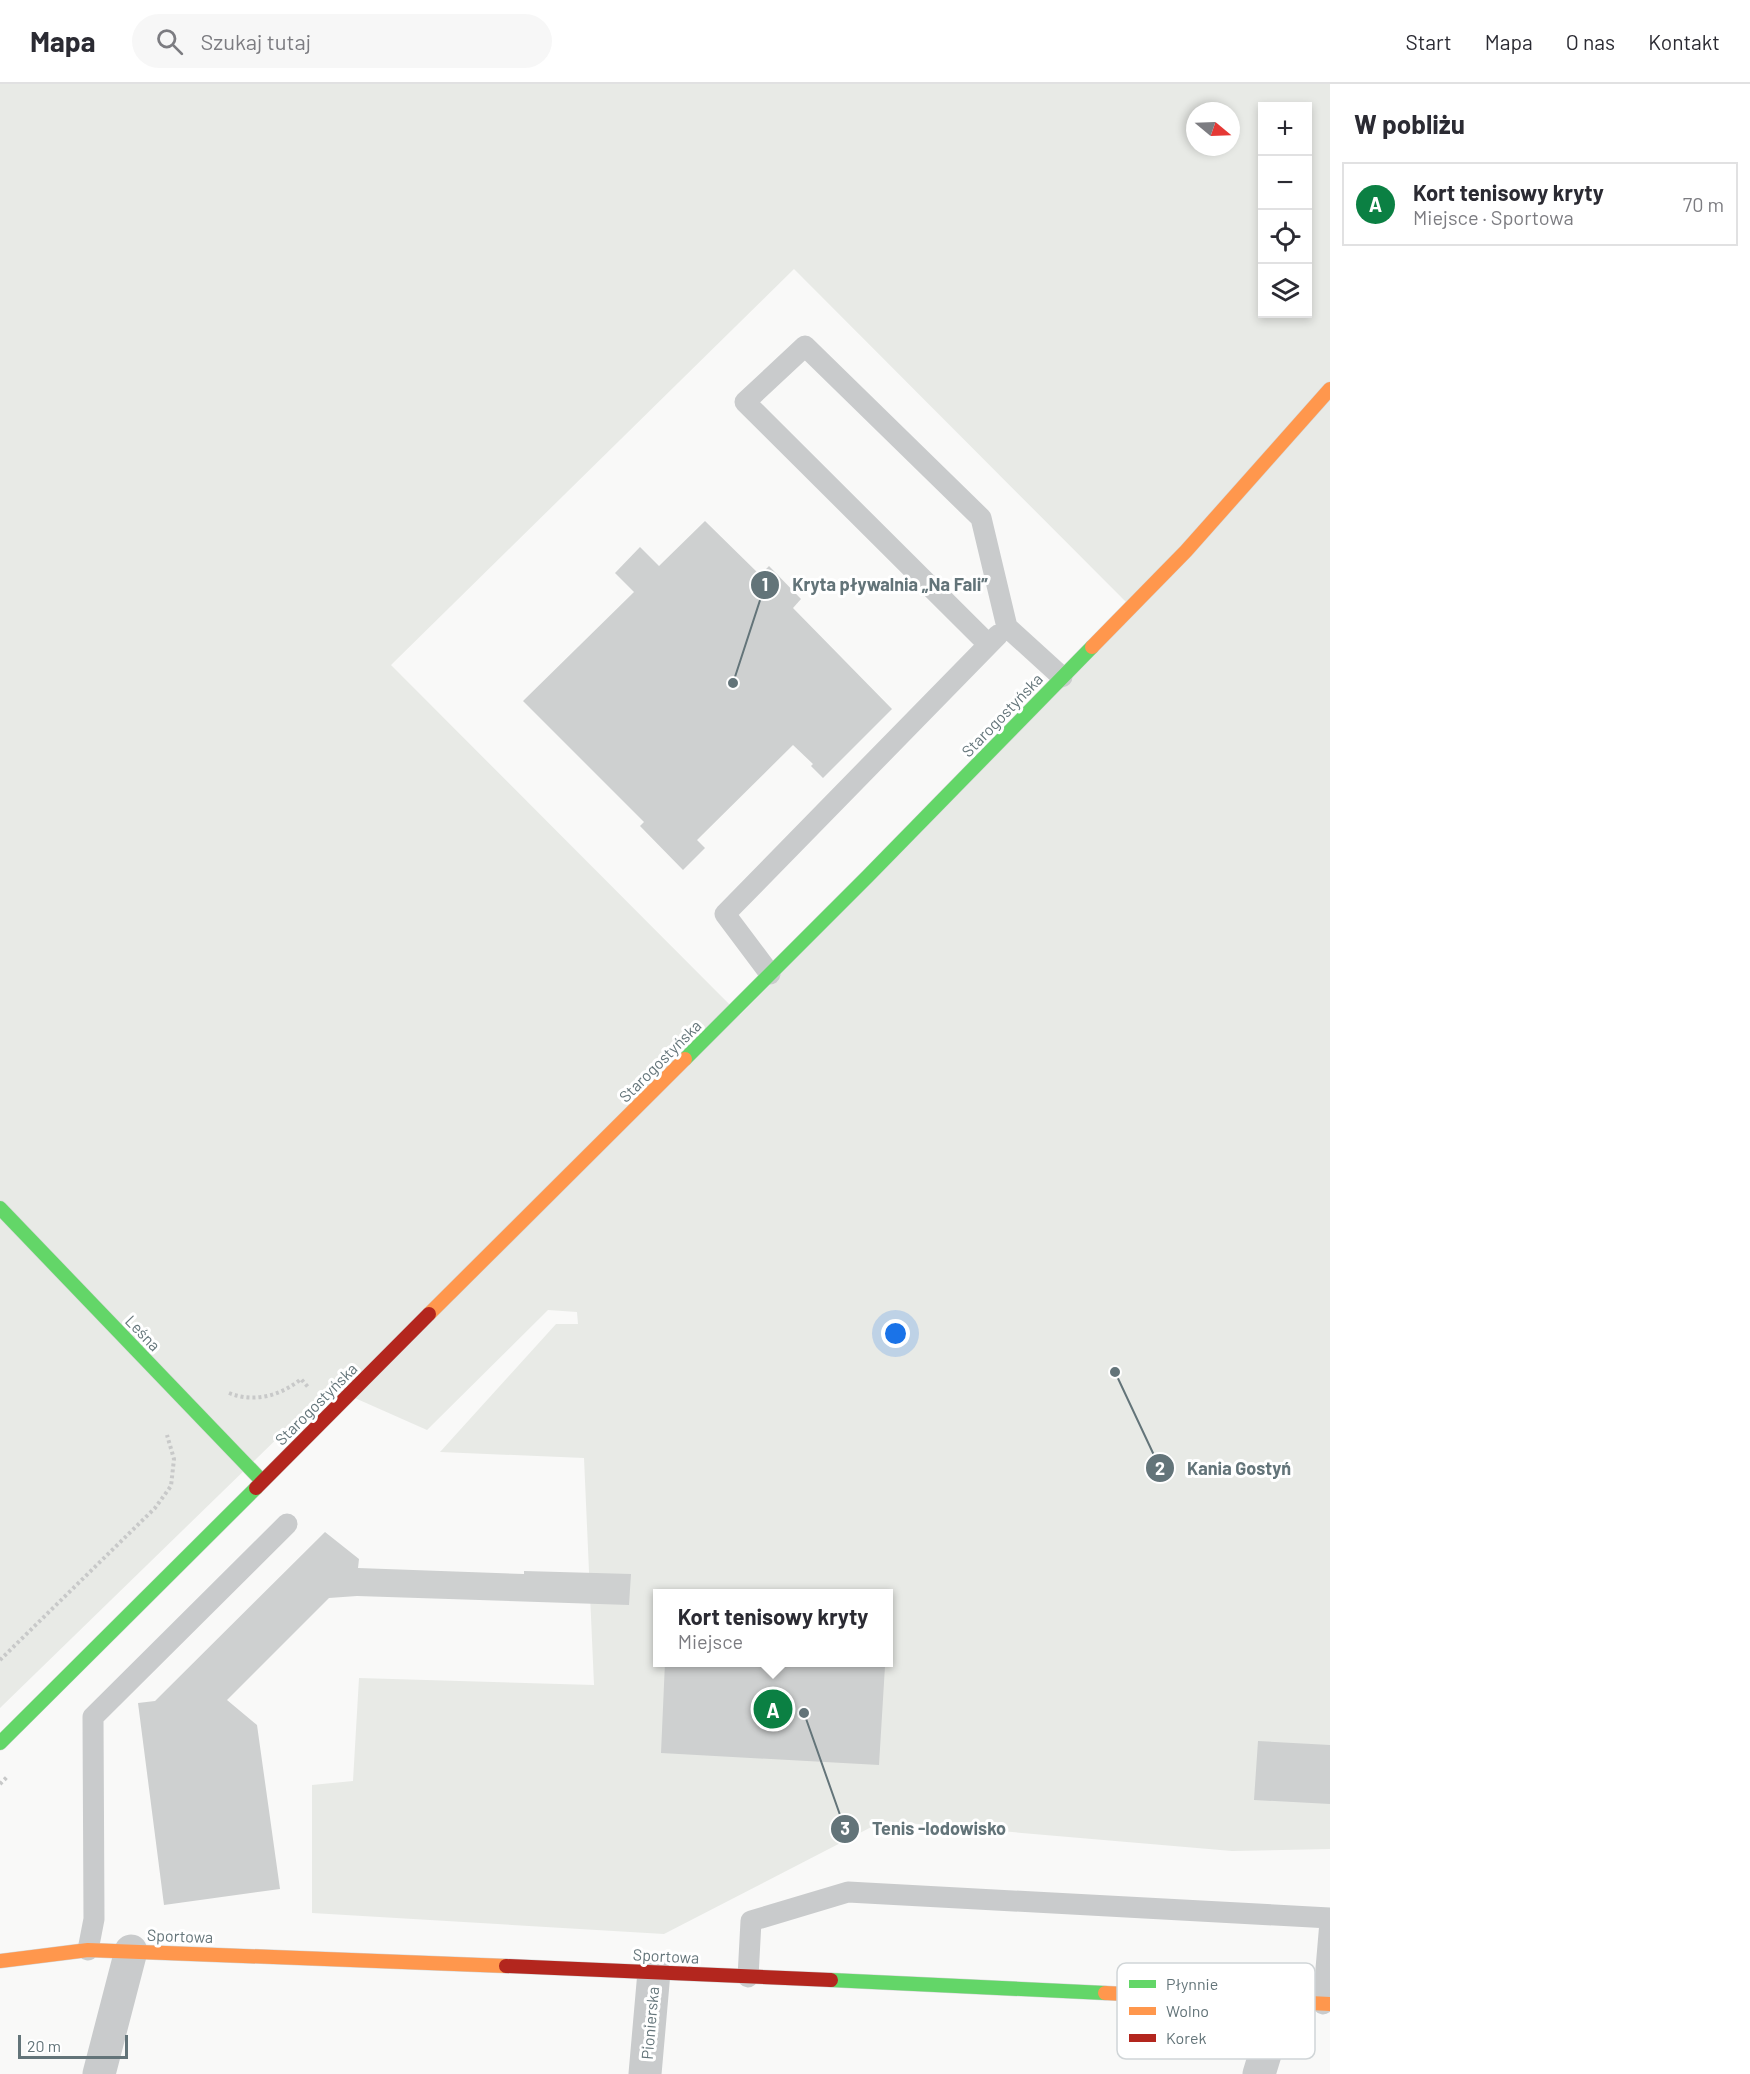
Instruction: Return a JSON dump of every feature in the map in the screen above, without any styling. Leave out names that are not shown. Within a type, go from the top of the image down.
[{"type":"street","name":"Starogostyńska","points":[[0,1743],[770,974],[1186,551],[1330,389]]},
{"type":"street","name":"Leśna","points":[[0,1208],[262,1481]]},
{"type":"street","name":"Sportowa","points":[[0,1961],[88,1950],[131,1951],[654,1972],[1117,1994]]},
{"type":"street","points":[[99,2074],[131,1951]]},
{"type":"street","name":"Pionierska","points":[[645,2074],[654,1972]]},
{"type":"street","points":[[1259,2074],[1264,2059]]},
{"type":"lane","points":[[988,644],[745,402],[805,346],[981,518],[1007,627],[1062,676]]},
{"type":"lane","points":[[770,974],[725,914],[1007,627]]},
{"type":"lane","points":[[88,1950],[94,1919],[93,1717],[287,1524]]},
{"type":"lane","points":[[748,1977],[751,1921],[848,1892],[1330,1920],[1327,2004]]},
{"type":"shaded area","points":[[0,84],[1330,84],[1330,1849],[1232,1851],[883,1821],[664,1934],[312,1913],[312,1785],[353,1781],[359,1678],[594,1685],[584,1458],[440,1452],[556,1324],[578,1324],[577,1312],[548,1310],[427,1430],[330,1387],[0,1708]],"holes":[[[794,269],[1135,611],[740,1015],[391,665]]]},
{"type":"building","points":[[705,521],[760,575],[769,566],[801,599],[793,608],[892,709],[823,778],[811,766],[813,764],[793,745],[697,840],[705,848],[683,870],[640,826],[644,822],[523,701],[634,592],[615,573],[640,547],[659,566]]},
{"type":"building","points":[[325,1532],[359,1559],[358,1568],[524,1574],[524,1571],[631,1574],[629,1605],[357,1596],[329,1598],[227,1700],[257,1725],[280,1889],[164,1905],[138,1703],[155,1701]]},
{"type":"building","points":[[665,1667],[885,1667],[879,1765],[661,1753]]},
{"type":"building","points":[[1258,1741],[1330,1745],[1330,1804],[1254,1800]]},
{"type":"traffic: fast","points":[[685,1059],[1092,647]]},
{"type":"traffic: fast","points":[[0,1208],[262,1481]]},
{"type":"traffic: fast","points":[[0,1743],[256,1488]]},
{"type":"traffic: fast","points":[[831,1980],[1105,1993]]},
{"type":"traffic: slow","points":[[1092,647],[1186,551],[1330,389]]},
{"type":"traffic: slow","points":[[429,1314],[685,1059]]},
{"type":"traffic: slow","points":[[0,1961],[88,1950],[506,1966]]},
{"type":"traffic: slow","points":[[1105,1993],[1117,1994]]},
{"type":"traffic: slow","points":[[1315,2003],[1330,2004]]},
{"type":"traffic: jam","points":[[256,1488],[429,1314]]},
{"type":"traffic: jam","points":[[506,1966],[831,1980]]},
{"type":"place","name":"Kryta pływalnia „Na Fali”","points":[[733,683]]},
{"type":"place","name":"Kania Gostyń","points":[[1115,1372]]},
{"type":"place","name":"Kort tenisowy kryty","points":[[773,1709]]},
{"type":"place","name":"Tenis -lodowisko","points":[[804,1713]]}]
